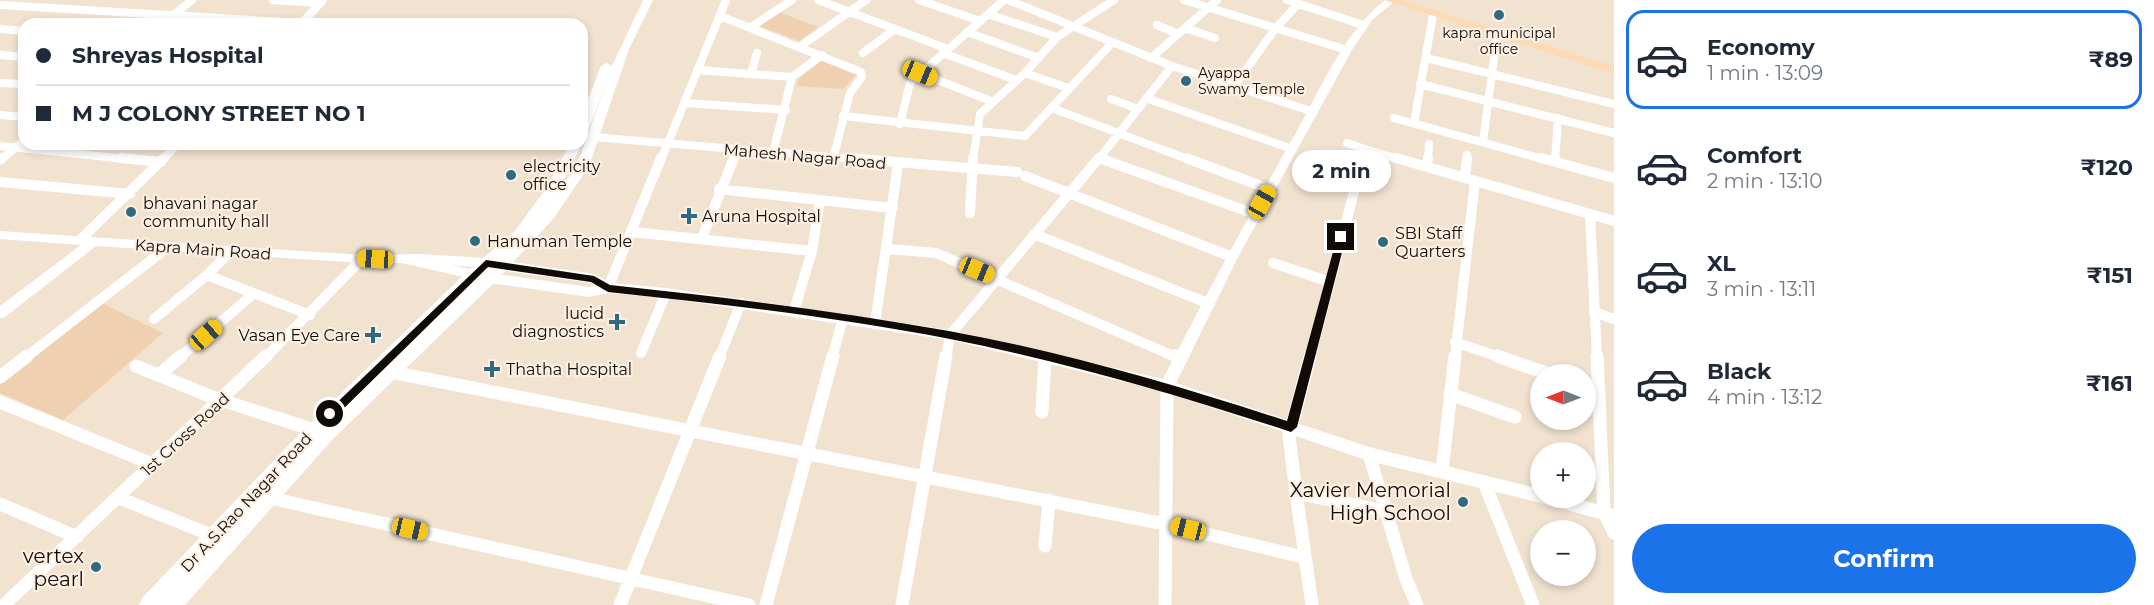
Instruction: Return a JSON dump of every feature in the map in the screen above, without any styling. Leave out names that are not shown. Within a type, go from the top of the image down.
[{"type":"main road","points":[[588,131],[624,22],[638,0]]},
{"type":"main road","points":[[588,132],[648,0]]},
{"type":"main road","points":[[1391,0],[1614,70]]},
{"type":"main road","points":[[1409,0],[1614,64]]},
{"type":"main road","points":[[172,605],[326,435],[391,372],[519,235],[539,210],[573,150]]},
{"type":"main road","points":[[488,270],[559,202],[577,175],[583,150]]},
{"type":"main road","name":"Dr A.S.Rao Nagar Road","points":[[149,605],[314,430],[488,270]]},
{"type":"street","points":[[0,14],[20,0]]},
{"type":"street","points":[[170,18],[192,0]]},
{"type":"street","points":[[273,0],[322,2]]},
{"type":"street","points":[[608,288],[686,103],[726,0]]},
{"type":"street","points":[[751,27],[792,0]]},
{"type":"street","points":[[818,0],[895,29],[1016,80]]},
{"type":"street","points":[[801,46],[866,0]]},
{"type":"street","points":[[919,0],[980,21]]},
{"type":"street","points":[[900,124],[910,83],[1006,0],[1172,66],[1314,112]]},
{"type":"street","points":[[970,213],[971,169],[980,114],[991,101],[1025,73],[1057,37],[1114,0]]},
{"type":"street","points":[[1184,0],[1207,9],[1347,50]]},
{"type":"street","points":[[1151,58],[1217,0]]},
{"type":"street","points":[[1287,0],[1363,25]]},
{"type":"street","points":[[1165,605],[1167,386],[1255,214],[1347,50],[1363,25],[1377,10],[1391,0]]},
{"type":"street","points":[[307,18],[322,2]]},
{"type":"street","points":[[1235,85],[1275,28],[1298,4]]},
{"type":"street","points":[[0,6],[204,18]]},
{"type":"street","points":[[988,14],[1057,37]]},
{"type":"street","points":[[1414,123],[1433,15]]},
{"type":"street","points":[[720,16],[801,46],[863,75],[850,93],[833,159]]},
{"type":"street","points":[[1157,25],[1178,34]]},
{"type":"street","points":[[1185,28],[1215,38]]},
{"type":"street","points":[[0,29],[18,30]]},
{"type":"street","points":[[863,53],[895,29]]},
{"type":"street","points":[[966,33],[1039,58]]},
{"type":"street","points":[[1483,142],[1497,35]]},
{"type":"street","points":[[843,116],[1021,137],[1027,135],[1112,43]]},
{"type":"street","points":[[751,74],[758,53]]},
{"type":"street","points":[[0,55],[18,56]]},
{"type":"street","points":[[697,70],[792,77],[822,55]]},
{"type":"street","points":[[1426,58],[1614,104]]},
{"type":"street","points":[[902,605],[950,335],[1066,194],[1119,134],[1172,66]]},
{"type":"street","points":[[920,73],[991,101]]},
{"type":"street","points":[[1025,73],[1068,88]]},
{"type":"street","points":[[773,153],[786,110],[792,77]]},
{"type":"street","points":[[0,83],[18,84]]},
{"type":"street","points":[[1420,84],[1614,133]]},
{"type":"street","points":[[1146,98],[1292,149]]},
{"type":"street","points":[[1111,99],[1138,109]]},
{"type":"street","points":[[686,103],[786,110]]},
{"type":"street","points":[[1052,108],[1269,189]]},
{"type":"street","points":[[0,115],[18,116]]},
{"type":"street","points":[[1394,118],[1614,178]]},
{"type":"street","points":[[1555,161],[1558,118]]},
{"type":"street","name":"Mahesh Nagar Road","points":[[588,134],[833,159],[1021,174],[1066,194],[1232,257]]},
{"type":"street","points":[[1347,143],[1614,221]]},
{"type":"street","points":[[1427,167],[1429,144]]},
{"type":"street","points":[[0,160],[18,145]]},
{"type":"street","points":[[0,146],[18,148]]},
{"type":"street","points":[[1312,605],[1289,444],[1291,427],[1365,149]]},
{"type":"street","points":[[36,150],[161,162]]},
{"type":"street","points":[[0,313],[89,237],[172,150]]},
{"type":"street","points":[[702,237],[719,189],[737,150]]},
{"type":"street","points":[[1442,471],[1470,179],[1467,155]]},
{"type":"street","points":[[1099,158],[1255,214]]},
{"type":"street","points":[[875,324],[888,249],[898,164]]},
{"type":"street","points":[[0,182],[130,194]]},
{"type":"street","points":[[719,189],[893,208]]},
{"type":"street","points":[[794,311],[812,251],[820,200]]},
{"type":"street","points":[[1590,214],[1594,312],[1592,364]]},
{"type":"street","points":[[633,232],[702,237],[812,251]]},
{"type":"street","points":[[1034,234],[1210,304]]},
{"type":"street","name":"Kapra Main Road","points":[[2,237],[89,237],[168,247],[407,260],[488,270],[589,292],[608,288],[666,293],[950,335],[1167,386],[1369,454],[1530,494]]},
{"type":"street","points":[[0,302],[89,237]]},
{"type":"street","points":[[0,377],[168,247]]},
{"type":"street","points":[[888,249],[936,253],[1181,360]]},
{"type":"street","points":[[154,319],[207,275],[231,251]]},
{"type":"street","name":"1st Cross Road","points":[[4,605],[310,315],[362,259]]},
{"type":"street","points":[[1273,263],[1330,282]]},
{"type":"street","points":[[207,275],[252,295],[310,315]]},
{"type":"street","points":[[641,353],[666,293]]},
{"type":"street","points":[[159,375],[252,295]]},
{"type":"street","points":[[620,605],[741,303]]},
{"type":"street","points":[[1594,312],[1614,319]]},
{"type":"street","points":[[766,605],[843,318]]},
{"type":"street","points":[[1455,342],[1530,368]]},
{"type":"street","points":[[1041,412],[1045,358]]},
{"type":"street","points":[[136,366],[221,399],[314,430]]},
{"type":"street","points":[[391,372],[692,430],[805,455],[925,475],[1165,524],[1304,557]]},
{"type":"street","points":[[1450,394],[1515,417]]},
{"type":"street","points":[[0,402],[152,464]]},
{"type":"street","points":[[1596,423],[1609,514],[1614,533]]},
{"type":"street","points":[[1369,454],[1406,579],[1417,605]]},
{"type":"street","points":[[1484,482],[1533,605]]},
{"type":"street","points":[[1296,493],[1385,511]]},
{"type":"street","points":[[119,498],[214,536]]},
{"type":"street","points":[[270,498],[749,605]]},
{"type":"street","points":[[1045,546],[1049,501]]},
{"type":"street","points":[[0,504],[77,537]]},
{"type":"street","points":[[1586,508],[1609,514]]},
{"type":"shaded area","points":[[779,12],[818,27],[799,41],[759,26]]},
{"type":"shaded area","points":[[823,59],[858,73],[843,89],[796,86],[800,78]]},
{"type":"shaded area","points":[[102,303],[163,333],[63,420],[0,393],[0,384]]},
{"type":"place","name":"kapra municipal office","points":[[1499,15]]},
{"type":"place","name":"Ayappa Swamy Temple","points":[[1186,81]]},
{"type":"place","name":"electricity office","points":[[511,175]]},
{"type":"place","name":"bhavani nagar community hall","points":[[131,212]]},
{"type":"place","name":"Aruna Hospital","points":[[689,216]]},
{"type":"place","name":"Hanuman Temple","points":[[475,241]]},
{"type":"place","name":"SBI Staff Quarters","points":[[1383,242]]},
{"type":"place","name":"lucid diagnostics","points":[[617,322]]},
{"type":"place","name":"Vasan Eye Care","points":[[373,335]]},
{"type":"place","name":"Thatha Hospital","points":[[492,369]]},
{"type":"place","name":"Xavier Memorial High School","points":[[1463,502]]},
{"type":"place","name":"vertex pearl","points":[[96,567]]},
{"type":"route","points":[[330,414],[486,263],[594,279],[608,288],[741,303],[950,335],[1167,386],[1291,427],[1341,237]]}]
